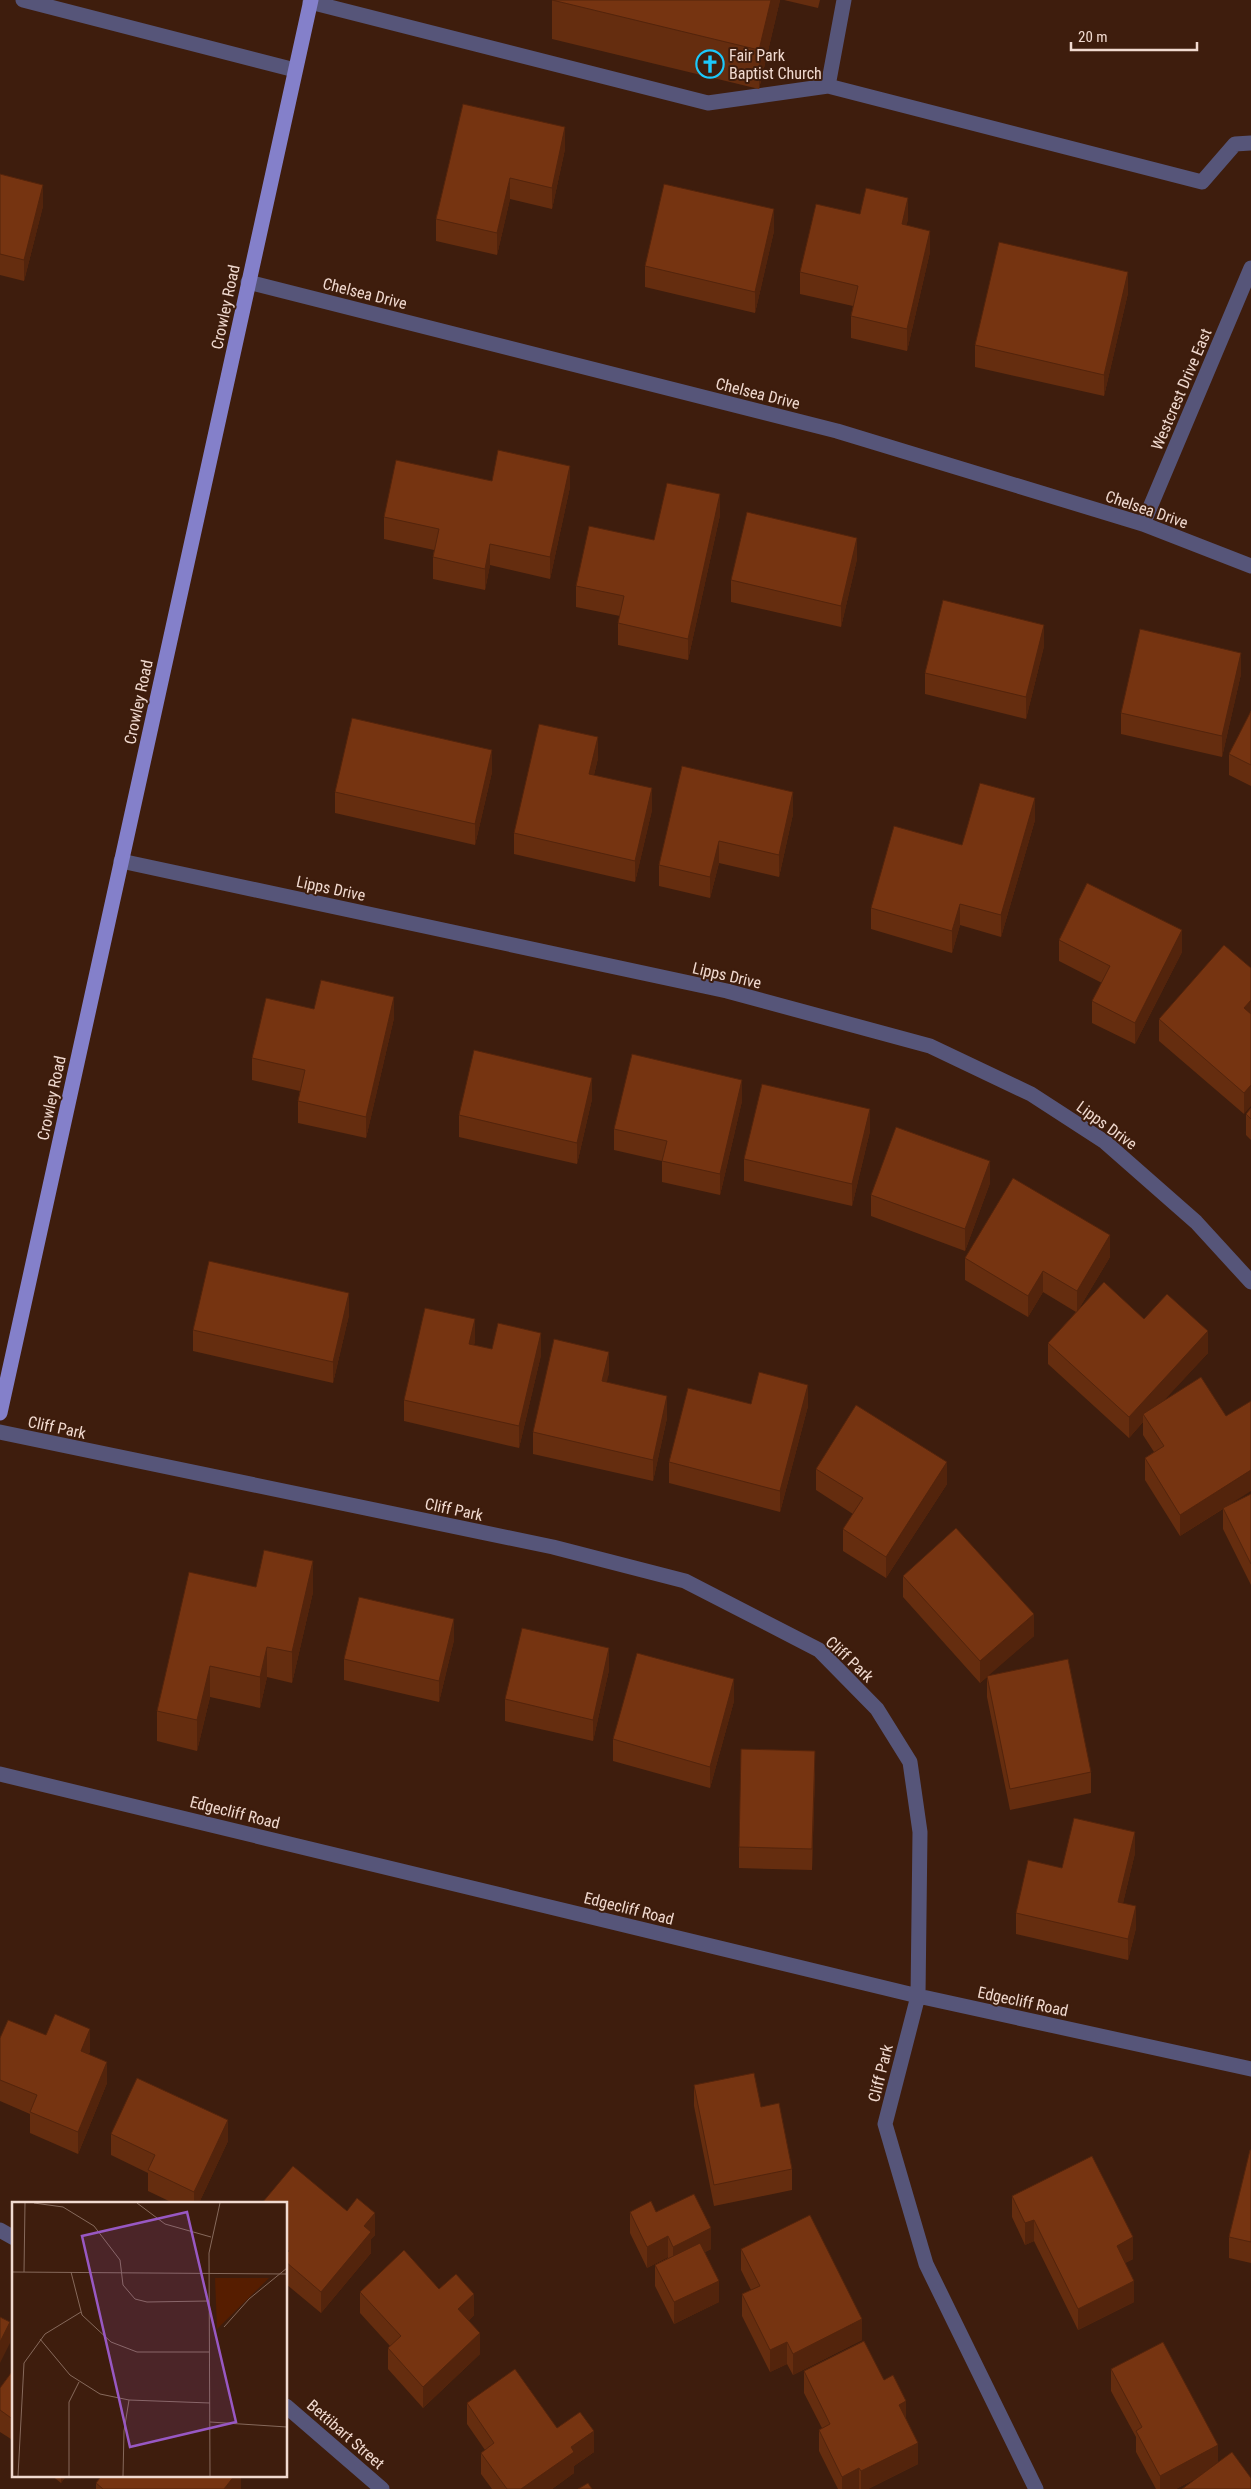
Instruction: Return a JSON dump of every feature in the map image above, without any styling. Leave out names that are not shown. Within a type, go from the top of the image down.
[{"type":"main road","name":"Crowley Road","points":[[0,1413],[310,1]]},
{"type":"street","points":[[23,0],[295,70]]},
{"type":"street","points":[[828,86],[844,0]]},
{"type":"street","points":[[310,1],[708,103],[828,86],[1202,182],[1235,144],[1251,143]]},
{"type":"street","name":"Westcrest Drive East","points":[[1143,524],[1251,268]]},
{"type":"street","name":"Chelsea Drive","points":[[248,282],[837,431],[1143,524],[1251,566]]},
{"type":"street","name":"Lipps Drive","points":[[121,861],[727,992],[930,1046],[1031,1094],[1105,1142],[1196,1222],[1251,1282]]},
{"type":"street","name":"Cliff Park","points":[[0,1432],[553,1547],[676,1578],[818,1650],[877,1709],[910,1762],[920,1832],[918,1996],[885,2124],[926,2264],[1036,2489]]},
{"type":"street","name":"Edgecliff Road","points":[[0,1774],[918,1996],[1251,2069]]},
{"type":"street","points":[[0,2230],[12,2237]]},
{"type":"street","name":"Bettibart Street","points":[[288,2408],[382,2489]]},
{"type":"building","points":[[552,0],[771,0],[759,50]]},
{"type":"building","points":[[463,104],[565,127],[552,188],[510,178],[497,233],[436,219]]},
{"type":"building","points":[[0,174],[43,185],[24,260],[0,254]]},
{"type":"building","points":[[664,184],[774,209],[755,292],[645,266]]},
{"type":"building","points":[[866,188],[908,198],[902,224],[930,231],[907,329],[851,316],[858,286],[800,272],[816,204],[860,214]]},
{"type":"building","points":[[999,242],[1128,272],[1104,375],[975,345]]},
{"type":"building","points":[[498,450],[570,466],[550,557],[490,544],[485,569],[433,557],[439,529],[384,517],[396,460],[492,481]]},
{"type":"building","points":[[667,483],[720,494],[688,639],[618,623],[624,596],[576,586],[589,526],[654,540]]},
{"type":"building","points":[[747,512],[857,538],[841,606],[731,580]]},
{"type":"building","points":[[943,600],[1044,625],[1026,697],[925,673]]},
{"type":"building","points":[[1140,629],[1241,653],[1222,736],[1121,713]]},
{"type":"building","points":[[1251,711],[1251,765],[1229,754]]},
{"type":"building","points":[[352,718],[492,750],[475,824],[335,792]]},
{"type":"building","points":[[539,724],[598,737],[589,774],[652,788],[635,861],[514,833]]},
{"type":"building","points":[[682,766],[793,792],[779,855],[719,841],[710,877],[659,865]]},
{"type":"building","points":[[980,783],[1035,798],[1001,915],[960,904],[952,931],[871,908],[894,826],[962,845]]},
{"type":"building","points":[[1087,883],[1182,930],[1135,1023],[1092,1001],[1110,966],[1059,940]]},
{"type":"building","points":[[1224,945],[1251,968],[1251,1000],[1244,1008],[1251,1014],[1251,1085],[1244,1093],[1159,1019]]},
{"type":"building","points":[[321,980],[394,997],[366,1117],[298,1101],[305,1070],[252,1058],[266,998],[314,1009]]},
{"type":"building","points":[[474,1050],[592,1078],[577,1143],[459,1115]]},
{"type":"building","points":[[632,1054],[742,1080],[720,1174],[662,1161],[667,1141],[614,1129]]},
{"type":"building","points":[[762,1084],[870,1109],[852,1184],[744,1159]]},
{"type":"building","points":[[1251,1108],[1251,1119],[1246,1114]]},
{"type":"building","points":[[896,1127],[990,1161],[965,1229],[871,1195]]},
{"type":"building","points":[[1013,1178],[1110,1235],[1077,1291],[1043,1271],[1028,1296],[965,1258]]},
{"type":"building","points":[[209,1261],[349,1293],[333,1362],[193,1330]]},
{"type":"building","points":[[1104,1282],[1144,1319],[1167,1294],[1208,1331],[1129,1417],[1048,1343]]},
{"type":"building","points":[[425,1308],[475,1319],[469,1344],[492,1349],[498,1323],[541,1333],[519,1426],[404,1400]]},
{"type":"building","points":[[554,1339],[609,1352],[602,1381],[667,1396],[653,1460],[533,1432]]},
{"type":"building","points":[[759,1372],[808,1385],[780,1491],[669,1462],[688,1388],[751,1404]]},
{"type":"building","points":[[1201,1377],[1226,1416],[1251,1401],[1251,1470],[1180,1515],[1145,1458],[1164,1446],[1143,1414]]},
{"type":"building","points":[[856,1405],[947,1462],[886,1557],[843,1529],[863,1498],[816,1469]]},
{"type":"building","points":[[1251,1494],[1251,1564],[1223,1508]]},
{"type":"building","points":[[956,1528],[1034,1614],[980,1661],[903,1576]]},
{"type":"building","points":[[264,1550],[313,1561],[292,1652],[267,1647],[260,1677],[210,1666],[197,1720],[157,1711],[189,1572],[256,1587]]},
{"type":"building","points":[[359,1597],[454,1619],[439,1681],[344,1659]]},
{"type":"building","points":[[522,1628],[609,1648],[593,1720],[505,1699]]},
{"type":"building","points":[[637,1653],[734,1679],[710,1767],[613,1739]]},
{"type":"building","points":[[1068,1659],[1091,1772],[1010,1789],[987,1676]]},
{"type":"building","points":[[741,1749],[815,1751],[812,1849],[739,1847]]},
{"type":"building","points":[[1074,1818],[1135,1832],[1118,1902],[1136,1906],[1128,1939],[1016,1913],[1028,1860],[1062,1868]]},
{"type":"building","points":[[55,2014],[90,2029],[81,2051],[107,2062],[78,2132],[30,2112],[37,2095],[0,2080],[0,2038],[8,2020],[46,2035]]},
{"type":"building","points":[[754,2073],[761,2107],[779,2103],[792,2169],[714,2185],[694,2085]]},
{"type":"building","points":[[137,2078],[228,2120],[194,2192],[148,2170],[155,2155],[111,2134]]},
{"type":"building","points":[[1251,2150],[1251,2242],[1229,2237]]},
{"type":"building","points":[[1092,2156],[1133,2237],[1117,2246],[1134,2281],[1078,2309],[1034,2220],[1025,2223],[1012,2196]]},
{"type":"building","points":[[293,2166],[347,2211],[357,2198],[375,2213],[364,2226],[371,2232],[321,2292],[288,2264],[288,2202],[263,2202]]},
{"type":"building","points":[[694,2194],[711,2228],[673,2247],[668,2236],[647,2247],[630,2212],[651,2201],[656,2212]]},
{"type":"building","points":[[810,2215],[862,2319],[793,2354],[787,2342],[770,2350],[742,2294],[760,2286],[741,2249]]},
{"type":"building","points":[[700,2243],[719,2281],[674,2302],[655,2265]]},
{"type":"building","points":[[404,2250],[439,2289],[456,2274],[474,2294],[458,2309],[480,2333],[423,2387],[388,2348],[401,2336],[360,2292]]},
{"type":"building","points":[[0,2317],[10,2322],[0,2342]]},
{"type":"building","points":[[864,2341],[884,2380],[893,2375],[906,2401],[899,2405],[918,2443],[861,2471],[859,2468],[842,2477],[819,2430],[830,2424],[804,2371]]},
{"type":"building","points":[[1163,2342],[1218,2445],[1160,2476],[1136,2431],[1142,2427],[1111,2369]]},
{"type":"building","points":[[515,2369],[557,2428],[580,2412],[594,2431],[571,2447],[574,2452],[521,2489],[507,2489],[481,2453],[494,2443],[467,2403]]},
{"type":"building","points":[[12,2372],[12,2419],[0,2410],[0,2388]]},
{"type":"building","points":[[1232,2452],[1251,2478],[1251,2489],[1182,2489]]},
{"type":"building","points":[[101,2476],[234,2476],[224,2489],[103,2489],[96,2483]]},
{"type":"building","points":[[588,2483],[592,2489],[578,2489]]},
{"type":"place","name":"Fair Park Baptist Church","points":[[710,64]]}]
